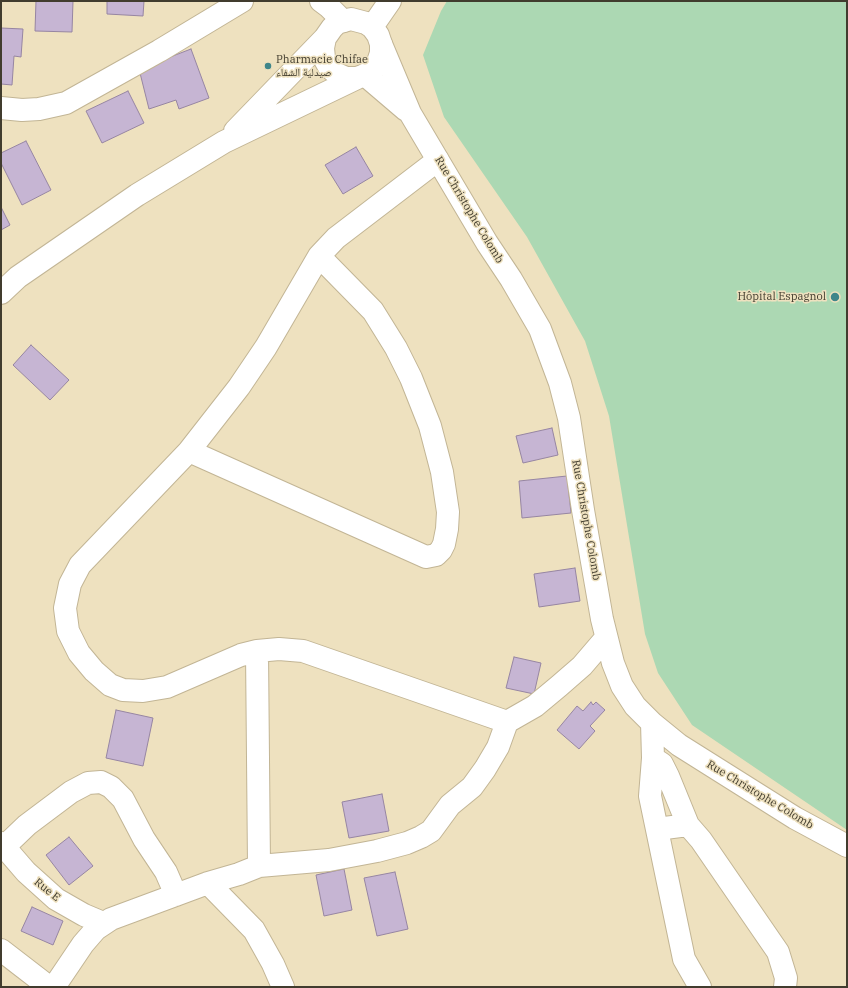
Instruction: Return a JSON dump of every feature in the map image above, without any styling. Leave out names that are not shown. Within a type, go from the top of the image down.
[{"type":"street","points":[[1,108],[22,110],[39,109],[66,103],[159,51],[242,1]]},
{"type":"street","points":[[321,1],[343,21]]},
{"type":"street","points":[[376,35],[390,1]]},
{"type":"street","points":[[1,293],[18,277],[137,195],[224,142],[373,69],[378,62],[381,53],[376,35],[366,23],[358,20],[343,21],[332,28],[224,142]]},
{"type":"street","name":"Rue Christophe Colomb","points":[[376,35],[410,113],[487,243],[511,279],[540,330],[560,383],[569,418],[583,510],[606,638],[613,663],[622,686],[635,706],[652,723],[679,745],[710,766],[795,818],[847,846]]},
{"type":"street","points":[[324,38],[324,58],[329,67],[337,74],[346,78],[361,76]]},
{"type":"street","name":"Rue Christophe Colomb","points":[[361,76],[410,113]]},
{"type":"street","points":[[438,160],[336,238],[319,256],[266,347],[239,387],[189,451],[80,565],[70,584],[65,608],[68,630],[79,653],[94,671],[110,685],[123,690],[143,691],[167,687],[241,655],[257,650],[278,649],[303,651],[507,722]]},
{"type":"street","points":[[189,451],[426,557],[436,555],[441,550],[444,544],[447,529],[448,512],[442,472],[430,426],[411,378],[396,348],[373,311],[319,256]]},
{"type":"street","points":[[54,987],[83,944],[96,929],[103,923],[122,914],[259,866],[336,858],[377,851],[407,843],[431,831],[450,805],[472,787],[485,769],[498,747],[507,722],[535,706],[559,686],[582,666],[606,638]]},
{"type":"street","points":[[257,650],[259,866]]},
{"type":"street","points":[[652,723],[653,758],[650,796],[684,959],[700,987]]},
{"type":"street","points":[[653,758],[662,764],[688,825],[701,840],[778,952],[786,978],[785,987]]},
{"type":"street","points":[[2,845],[71,792],[88,783],[101,782],[111,787],[124,799],[144,839],[166,872],[176,895]]},
{"type":"street","points":[[657,829],[688,825]]},
{"type":"street","name":"Rue E","points":[[2,845],[26,872],[56,899],[84,915],[103,923]]},
{"type":"street","points":[[208,883],[254,930],[273,964],[283,987]]},
{"type":"street","points":[[1,950],[49,987]]},
{"type":"green space","points":[[447,1],[847,1],[847,830],[692,725],[658,673],[645,634],[609,416],[585,341],[527,237],[444,117],[423,55],[441,11]]},
{"type":"building","points":[[36,1],[73,1],[72,32],[35,31]]},
{"type":"building","points":[[107,1],[144,1],[143,16],[107,14]]},
{"type":"building","points":[[1,28],[23,29],[21,57],[14,56],[12,85],[1,84]]},
{"type":"building","points":[[191,49],[209,98],[179,109],[176,100],[149,109],[139,69]]},
{"type":"building","points":[[128,91],[144,123],[102,143],[86,111]]},
{"type":"building","points":[[26,141],[51,190],[22,205],[1,163],[1,153]]},
{"type":"building","points":[[356,147],[373,176],[343,194],[325,165]]},
{"type":"building","points":[[1,207],[10,225],[1,230]]},
{"type":"building","points":[[31,345],[69,380],[50,400],[13,365]]},
{"type":"building","points":[[552,428],[558,455],[523,463],[516,436]]},
{"type":"building","points":[[567,476],[571,513],[522,518],[519,481]]},
{"type":"building","points":[[575,568],[580,601],[539,607],[534,574]]},
{"type":"building","points":[[514,657],[541,663],[534,694],[506,688]]},
{"type":"building","points":[[591,702],[593,705],[596,702],[605,710],[590,726],[595,731],[579,749],[557,730],[577,706],[583,711]]},
{"type":"building","points":[[116,710],[153,718],[143,766],[106,758]]},
{"type":"building","points":[[382,794],[389,831],[349,838],[342,802]]},
{"type":"building","points":[[69,837],[93,866],[69,885],[46,855]]},
{"type":"building","points":[[344,869],[352,910],[324,916],[316,875]]},
{"type":"building","points":[[395,872],[408,929],[377,936],[364,878]]},
{"type":"building","points":[[32,907],[63,921],[53,945],[21,931]]},
{"type":"place","name":"Pharmacie Chifae صيدلية الشفاء","points":[[268,66]]},
{"type":"place","name":"Hôpital Espagnol","points":[[835,297]]}]
